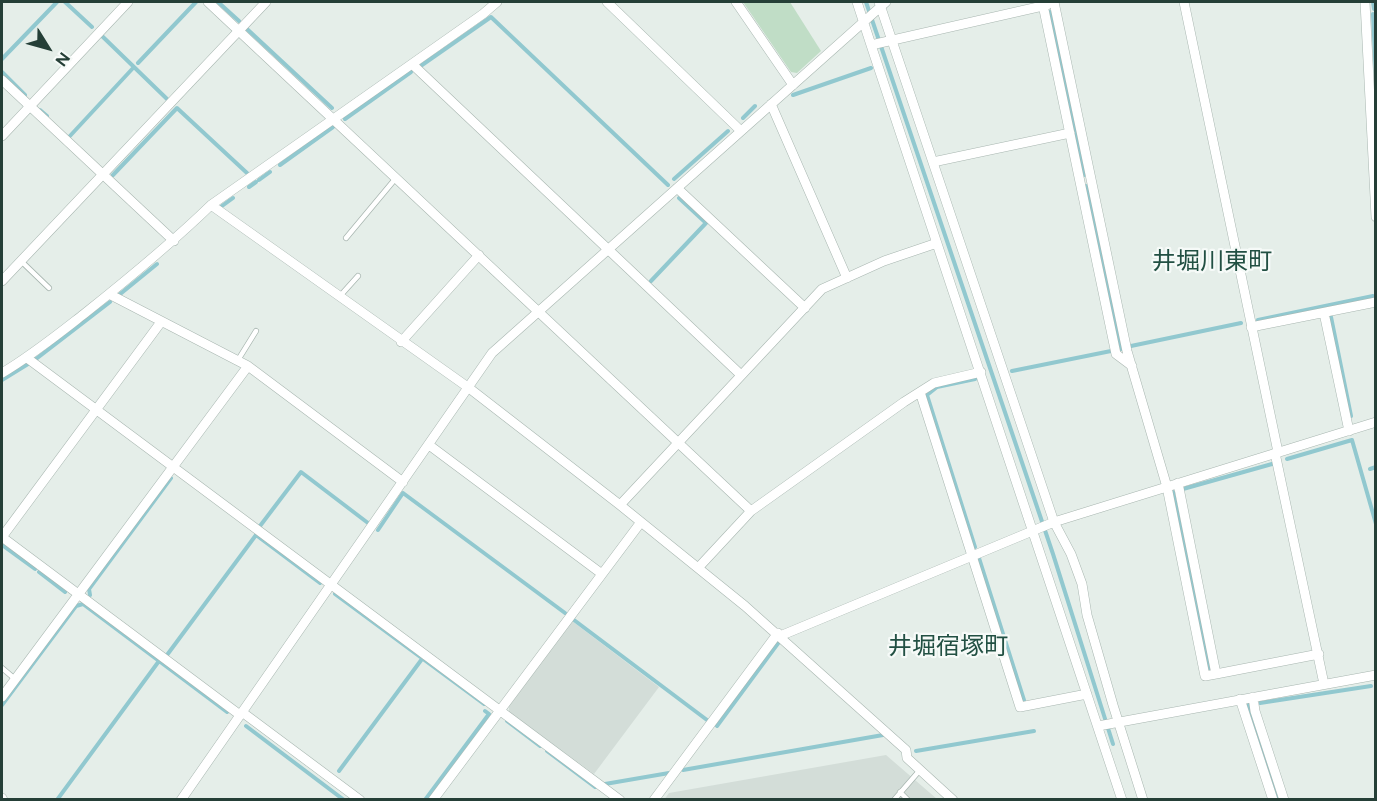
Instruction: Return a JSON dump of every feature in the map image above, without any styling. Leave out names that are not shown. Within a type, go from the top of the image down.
[{"type":"street","points":[[2,136],[128,2]]},
{"type":"street","points":[[208,2],[752,511]]},
{"type":"street","points":[[2,281],[266,2]]},
{"type":"street","points":[[2,373],[27,358],[110,294],[174,241],[211,205],[497,2]]},
{"type":"street","points":[[607,2],[741,130]]},
{"type":"street","points":[[736,2],[793,85]]},
{"type":"street","points":[[857,2],[873,44],[937,243],[1036,528],[1087,694],[1107,723],[1143,800]]},
{"type":"street","points":[[873,44],[1056,2],[1091,180],[1132,366],[1167,487],[1205,676],[1318,654]]},
{"type":"street","points":[[1184,2],[1324,684]]},
{"type":"street","points":[[1365,2],[1376,217]]},
{"type":"street","points":[[182,800],[492,353],[880,5],[1051,523],[1071,554],[1082,584],[1122,800]]},
{"type":"street","points":[[1043,5],[1116,354],[1132,366]]},
{"type":"street","points":[[412,64],[741,375]]},
{"type":"street","points":[[2,80],[174,241]]},
{"type":"street","points":[[771,104],[848,278]]},
{"type":"street","points":[[933,162],[1070,134]]},
{"type":"street","points":[[1080,182],[1091,180]]},
{"type":"street","points":[[677,188],[805,308]]},
{"type":"street","points":[[211,205],[401,342],[469,388],[620,505],[779,635],[906,750],[907,758],[953,800]]},
{"type":"street","points":[[620,505],[822,289],[937,243]]},
{"type":"street","points":[[401,342],[479,255]]},
{"type":"street","points":[[110,294],[248,366],[403,482]]},
{"type":"street","points":[[1251,327],[1376,302]]},
{"type":"street","points":[[1324,312],[1349,431]]},
{"type":"street","points":[[161,322],[2,537],[360,800]]},
{"type":"street","points":[[27,358],[620,800]]},
{"type":"street","points":[[2,697],[248,366]]},
{"type":"street","points":[[698,568],[752,511],[934,382],[981,372]]},
{"type":"street","points":[[920,392],[1020,707],[1087,694]]},
{"type":"street","points":[[654,800],[779,635],[1036,528],[1376,423]]},
{"type":"street","points":[[429,445],[602,574]]},
{"type":"street","points":[[1178,483],[1216,674]]},
{"type":"street","points":[[433,800],[641,522]]},
{"type":"street","points":[[1107,723],[1376,675]]},
{"type":"street","points":[[1253,697],[1255,711],[1284,800]]},
{"type":"street","points":[[1240,699],[1273,800]]},
{"type":"lane","points":[[346,238],[396,178]]},
{"type":"lane","points":[[21,261],[49,288]]},
{"type":"lane","points":[[340,296],[358,276]]},
{"type":"lane","points":[[237,361],[255,332]]},
{"type":"lane","points":[[2,668],[15,679]]},
{"type":"lane","points":[[894,800],[920,770]]},
{"type":"lane","points":[[900,792],[908,800]]},
{"type":"shaded area","points":[[572,621],[659,687],[594,774],[509,712],[509,706]]},
{"type":"shaded area","points":[[886,755],[937,799],[664,800],[669,793]]},
{"type":"green space","points":[[743,2],[790,2],[821,51],[797,73],[791,72]]},
{"type":"waterway","points":[[2,59],[57,2]]},
{"type":"waterway","points":[[65,2],[92,27]]},
{"type":"waterway","points":[[138,63],[196,2]]},
{"type":"waterway","points":[[218,2],[239,21]]},
{"type":"waterway","points":[[866,2],[1053,554],[1113,744]]},
{"type":"waterway","points":[[1373,2],[1374,9]]},
{"type":"waterway","points":[[1050,12],[1084,175]]},
{"type":"waterway","points":[[1373,14],[1376,78]]},
{"type":"waterway","points":[[422,65],[491,17],[668,185]]},
{"type":"waterway","points":[[247,29],[332,108]]},
{"type":"waterway","points":[[102,36],[167,99]]},
{"type":"waterway","points":[[69,137],[134,67]]},
{"type":"waterway","points":[[793,95],[871,68]]},
{"type":"waterway","points":[[2,72],[25,95]]},
{"type":"waterway","points":[[345,119],[411,72]]},
{"type":"waterway","points":[[743,118],[755,106]]},
{"type":"waterway","points":[[113,175],[177,108],[247,173]]},
{"type":"waterway","points":[[40,110],[47,116]]},
{"type":"waterway","points":[[280,165],[333,127]]},
{"type":"waterway","points":[[674,179],[728,131]]},
{"type":"waterway","points":[[259,180],[270,172]]},
{"type":"waterway","points":[[249,187],[256,182]]},
{"type":"waterway","points":[[1086,186],[1121,349]]},
{"type":"waterway","points":[[222,206],[233,198]]},
{"type":"waterway","points":[[651,281],[706,223],[679,198]]},
{"type":"waterway","points":[[119,295],[157,264]]},
{"type":"waterway","points":[[1258,320],[1373,296]]},
{"type":"waterway","points":[[36,359],[110,302]]},
{"type":"waterway","points":[[1331,317],[1351,416]]},
{"type":"waterway","points":[[1131,346],[1241,323]]},
{"type":"waterway","points":[[1012,371],[1111,351]]},
{"type":"waterway","points":[[2,380],[28,364]]},
{"type":"waterway","points":[[975,379],[937,387],[927,395],[975,547]]},
{"type":"waterway","points":[[1287,459],[1352,440],[1376,524]]},
{"type":"waterway","points":[[1183,489],[1272,464]]},
{"type":"waterway","points":[[1370,469],[1376,467]]},
{"type":"waterway","points":[[260,526],[301,472],[368,523]]},
{"type":"waterway","points":[[90,595],[89,589],[171,478]]},
{"type":"waterway","points":[[1173,492],[1210,671]]},
{"type":"waterway","points":[[378,530],[403,493],[565,613]]},
{"type":"waterway","points":[[167,655],[256,535],[320,583]]},
{"type":"waterway","points":[[2,545],[35,569]]},
{"type":"waterway","points":[[979,558],[1024,700]]},
{"type":"waterway","points":[[39,572],[65,592]]},
{"type":"waterway","points":[[335,594],[484,704]]},
{"type":"waterway","points":[[2,705],[76,606],[83,604],[227,712]]},
{"type":"waterway","points":[[574,620],[707,720]]},
{"type":"waterway","points":[[717,726],[781,642]]},
{"type":"waterway","points":[[339,771],[422,659]]},
{"type":"waterway","points":[[57,800],[159,661]]},
{"type":"waterway","points":[[1260,703],[1371,686]]},
{"type":"waterway","points":[[1250,705],[1248,705],[1278,800]]},
{"type":"waterway","points":[[425,800],[489,714],[485,711]]},
{"type":"waterway","points":[[507,721],[540,746]]},
{"type":"waterway","points":[[246,726],[344,800]]},
{"type":"waterway","points":[[916,751],[1034,731]]},
{"type":"waterway","points":[[683,770],[883,735]]},
{"type":"waterway","points":[[547,751],[595,787]]},
{"type":"waterway","points":[[605,784],[669,773]]},
{"type":"district","name":"井堀川東町","points":[[1212,262]]},
{"type":"district","name":"井堀宿塚町","points":[[948,647]]}]
